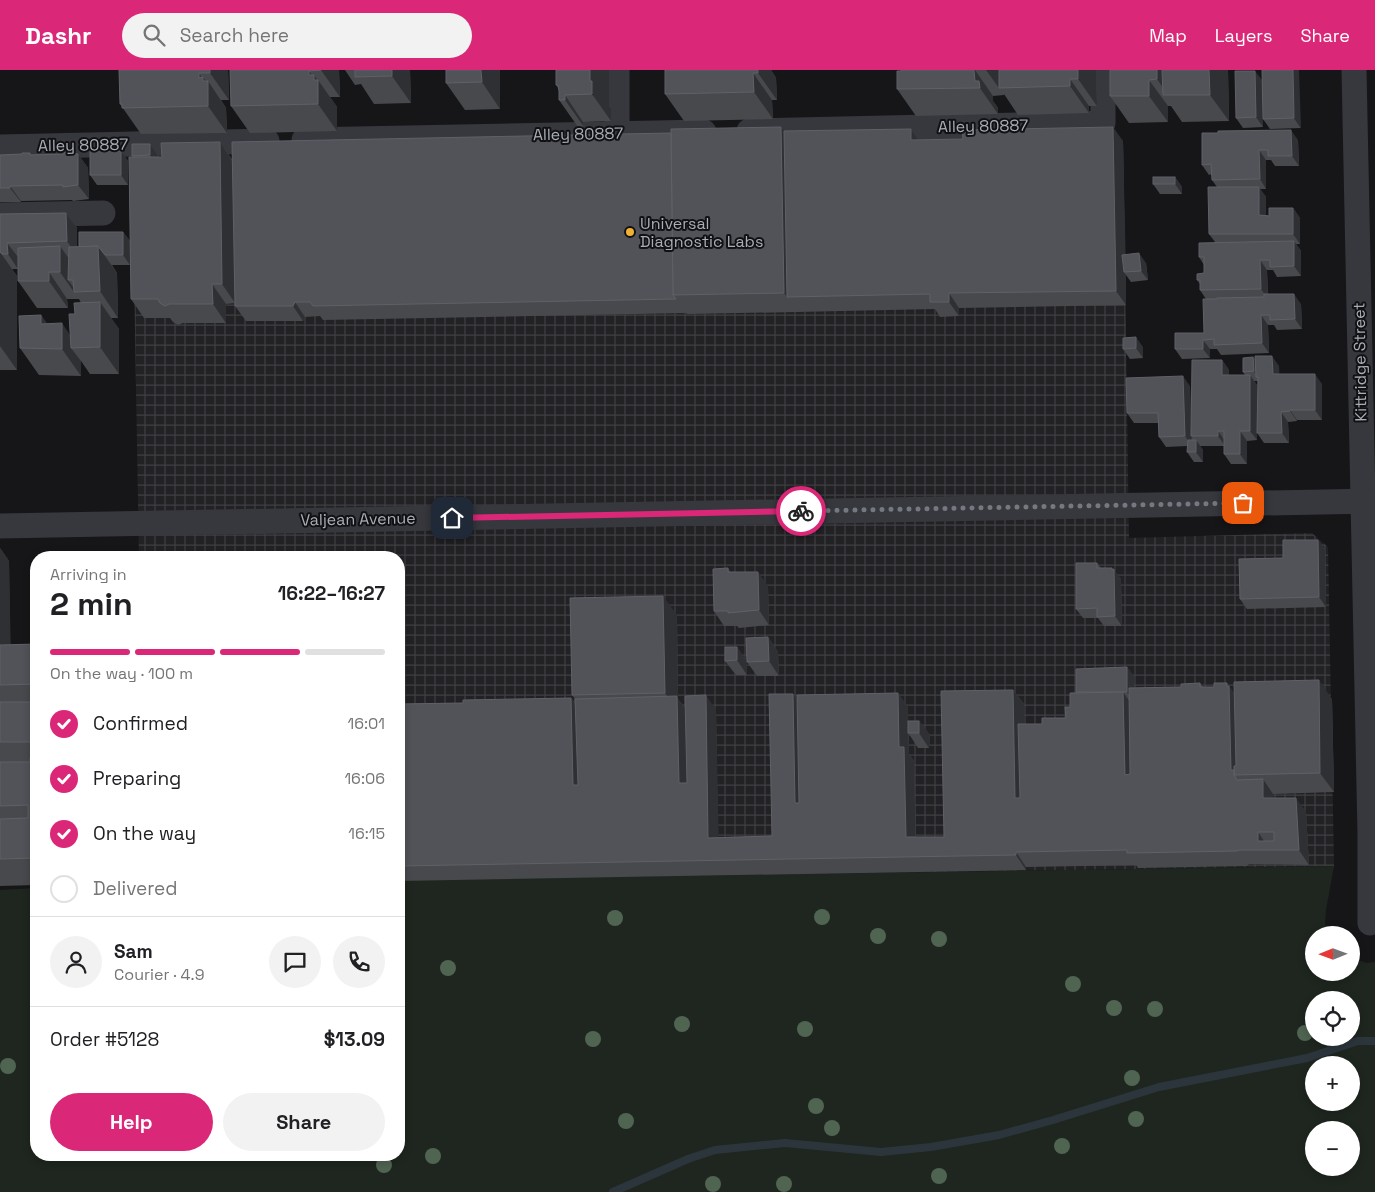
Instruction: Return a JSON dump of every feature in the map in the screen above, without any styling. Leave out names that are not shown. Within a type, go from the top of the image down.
[{"type":"street","points":[[617,70],[617,134]]},
{"type":"street","name":"Alley 80887","points":[[0,147],[1103,123],[1103,70]]},
{"type":"street","name":"Kittridge Street","points":[[1354,70],[1369,501],[1370,923]]},
{"type":"street","points":[[0,215],[103,213]]},
{"type":"street","name":"Valjean Avenue","points":[[0,526],[1369,501]]},
{"type":"shaded area","points":[[1123,140],[1129,538],[1312,533],[1328,547],[1334,866],[405,880],[405,551],[139,551],[132,161]]},
{"type":"shaded area","points":[[1334,866],[1326,910],[1326,926],[1305,926],[1305,981],[1360,981],[1360,961],[1367,963],[1375,962],[1375,1192],[0,1192],[0,890],[30,888],[30,1161],[405,1161],[405,880]]},
{"type":"building","points":[[119,70],[210,70],[210,73],[199,73],[199,78],[203,77],[203,81],[208,81],[208,106],[122,108],[122,104],[120,104]]},
{"type":"building","points":[[230,70],[321,70],[309,71],[309,75],[314,75],[314,80],[318,80],[318,104],[231,106]]},
{"type":"building","points":[[355,70],[392,70],[392,76],[355,77]]},
{"type":"building","points":[[446,70],[481,70],[482,82],[446,83]]},
{"type":"building","points":[[556,70],[590,70],[592,94],[565,95],[565,100],[559,100]]},
{"type":"building","points":[[665,70],[758,70],[758,73],[753,73],[754,92],[665,94]]},
{"type":"building","points":[[974,70],[975,81],[979,81],[980,88],[897,89],[897,71]]},
{"type":"building","points":[[999,70],[1078,70],[1078,79],[1070,79],[1070,86],[999,88]]},
{"type":"building","points":[[1110,70],[1157,70],[1157,79],[1149,80],[1149,96],[1110,96]]},
{"type":"building","points":[[1162,70],[1209,70],[1210,95],[1163,95]]},
{"type":"building","points":[[1262,70],[1293,70],[1294,118],[1263,119]]},
{"type":"building","points":[[1235,71],[1255,71],[1256,117],[1236,118]]},
{"type":"building","points":[[781,127],[784,293],[673,295],[671,129]]},
{"type":"building","points":[[1113,127],[1116,291],[949,293],[949,302],[930,302],[930,294],[787,297],[784,131],[911,129],[911,140],[963,139],[962,130]]},
{"type":"building","points":[[1291,130],[1292,156],[1268,156],[1268,150],[1259,150],[1260,179],[1212,180],[1211,164],[1202,165],[1202,133]]},
{"type":"building","points":[[671,133],[673,295],[676,299],[313,306],[310,302],[295,302],[293,306],[235,306],[232,142]]},
{"type":"building","points":[[220,142],[222,284],[212,284],[213,304],[169,304],[165,306],[158,299],[131,299],[129,157],[162,157],[161,143]]},
{"type":"building","points":[[132,144],[150,144],[150,155],[132,156]]},
{"type":"building","points":[[90,151],[121,151],[121,175],[90,175]]},
{"type":"building","points":[[64,152],[78,154],[78,185],[63,187],[63,185],[10,186],[10,188],[0,188],[0,155],[22,153],[30,153],[30,155],[64,154]]},
{"type":"building","points":[[1153,177],[1175,177],[1175,184],[1153,184]]},
{"type":"building","points":[[1208,187],[1259,187],[1259,215],[1269,216],[1269,208],[1293,208],[1293,234],[1209,234]]},
{"type":"building","points":[[66,213],[67,241],[7,243],[8,254],[0,252],[0,214]]},
{"type":"building","points":[[79,232],[123,232],[123,255],[105,255],[98,246],[79,247]]},
{"type":"building","points":[[1294,241],[1294,266],[1270,267],[1270,260],[1260,260],[1261,289],[1200,290],[1200,280],[1197,280],[1197,274],[1204,273],[1204,257],[1199,257],[1199,243]]},
{"type":"building","points":[[60,246],[60,272],[49,272],[49,281],[18,281],[18,248]]},
{"type":"building","points":[[98,246],[100,291],[74,292],[73,280],[68,280],[69,247]]},
{"type":"building","points":[[1139,253],[1141,271],[1124,272],[1122,255]]},
{"type":"building","points":[[1264,294],[1294,294],[1295,319],[1270,320],[1270,315],[1261,315],[1262,343],[1214,345],[1214,339],[1203,340],[1203,349],[1175,349],[1175,333],[1204,333],[1203,299],[1264,297]]},
{"type":"building","points":[[100,302],[100,347],[71,348],[69,314],[75,314],[74,303]]},
{"type":"building","points":[[41,315],[41,324],[62,323],[62,349],[20,348],[19,316]]},
{"type":"building","points":[[1136,337],[1136,348],[1123,349],[1123,338]]},
{"type":"building","points":[[1255,356],[1272,356],[1273,374],[1315,374],[1315,410],[1281,412],[1282,433],[1257,433],[1258,377],[1256,377]]},
{"type":"building","points":[[1253,357],[1254,371],[1243,372],[1243,358]]},
{"type":"building","points":[[1192,360],[1222,360],[1222,375],[1250,375],[1250,431],[1240,431],[1240,454],[1224,454],[1224,431],[1218,431],[1218,436],[1191,436]]},
{"type":"building","points":[[1183,376],[1185,436],[1159,437],[1158,413],[1127,413],[1126,378]]},
{"type":"building","points":[[1188,440],[1196,440],[1196,452],[1187,452]]},
{"type":"building","points":[[1283,540],[1318,540],[1319,597],[1240,599],[1239,559],[1283,558]]},
{"type":"building","points":[[1076,563],[1097,563],[1097,568],[1114,569],[1115,616],[1097,617],[1097,608],[1076,609]]},
{"type":"building","points":[[728,568],[728,572],[758,572],[759,610],[728,613],[728,611],[714,611],[713,569]]},
{"type":"building","points":[[663,596],[665,693],[572,695],[570,598]]},
{"type":"building","points":[[768,637],[769,661],[747,662],[746,638]]},
{"type":"building","points":[[30,644],[30,684],[0,685],[0,645]]},
{"type":"building","points":[[725,647],[737,647],[737,660],[725,661]]},
{"type":"building","points":[[1127,667],[1127,692],[1076,692],[1076,669]]},
{"type":"building","points":[[1319,680],[1320,773],[1234,775],[1234,766],[1236,766],[1234,682]]},
{"type":"building","points":[[1200,683],[1200,687],[1214,687],[1214,683],[1227,683],[1227,686],[1229,686],[1231,770],[1234,770],[1237,780],[1263,779],[1263,798],[1296,798],[1299,850],[1127,853],[1127,850],[1016,852],[1016,855],[405,866],[405,704],[463,703],[463,700],[571,698],[573,785],[578,785],[575,699],[677,696],[679,783],[687,783],[685,696],[706,695],[708,838],[772,836],[769,694],[793,694],[795,803],[799,803],[797,695],[898,693],[899,747],[904,747],[906,837],[944,837],[941,691],[1013,690],[1015,798],[1020,798],[1018,724],[1042,724],[1042,718],[1066,718],[1065,707],[1070,707],[1070,693],[1123,692],[1125,775],[1130,774],[1129,688],[1181,687],[1181,684]],"holes":[[[1258,832],[1274,832],[1274,841],[1258,841]]]},
{"type":"building","points":[[0,702],[30,702],[30,742],[0,742]]},
{"type":"building","points":[[908,721],[919,721],[919,733],[908,733]]},
{"type":"building","points":[[0,762],[30,762],[30,858],[0,859],[0,819],[28,818],[28,805],[0,806]]},
{"type":"waterway","points":[[613,1192],[688,1159],[715,1150],[785,1143],[881,1152],[931,1147],[999,1135],[1159,1087],[1307,1058],[1358,1041],[1375,1041]]},
{"type":"way so far","points":[[801,511],[1243,503]]},
{"type":"place","name":"Universal Diagnostic Labs","points":[[630,232]]},
{"type":"route","points":[[452,518],[801,511]]}]
